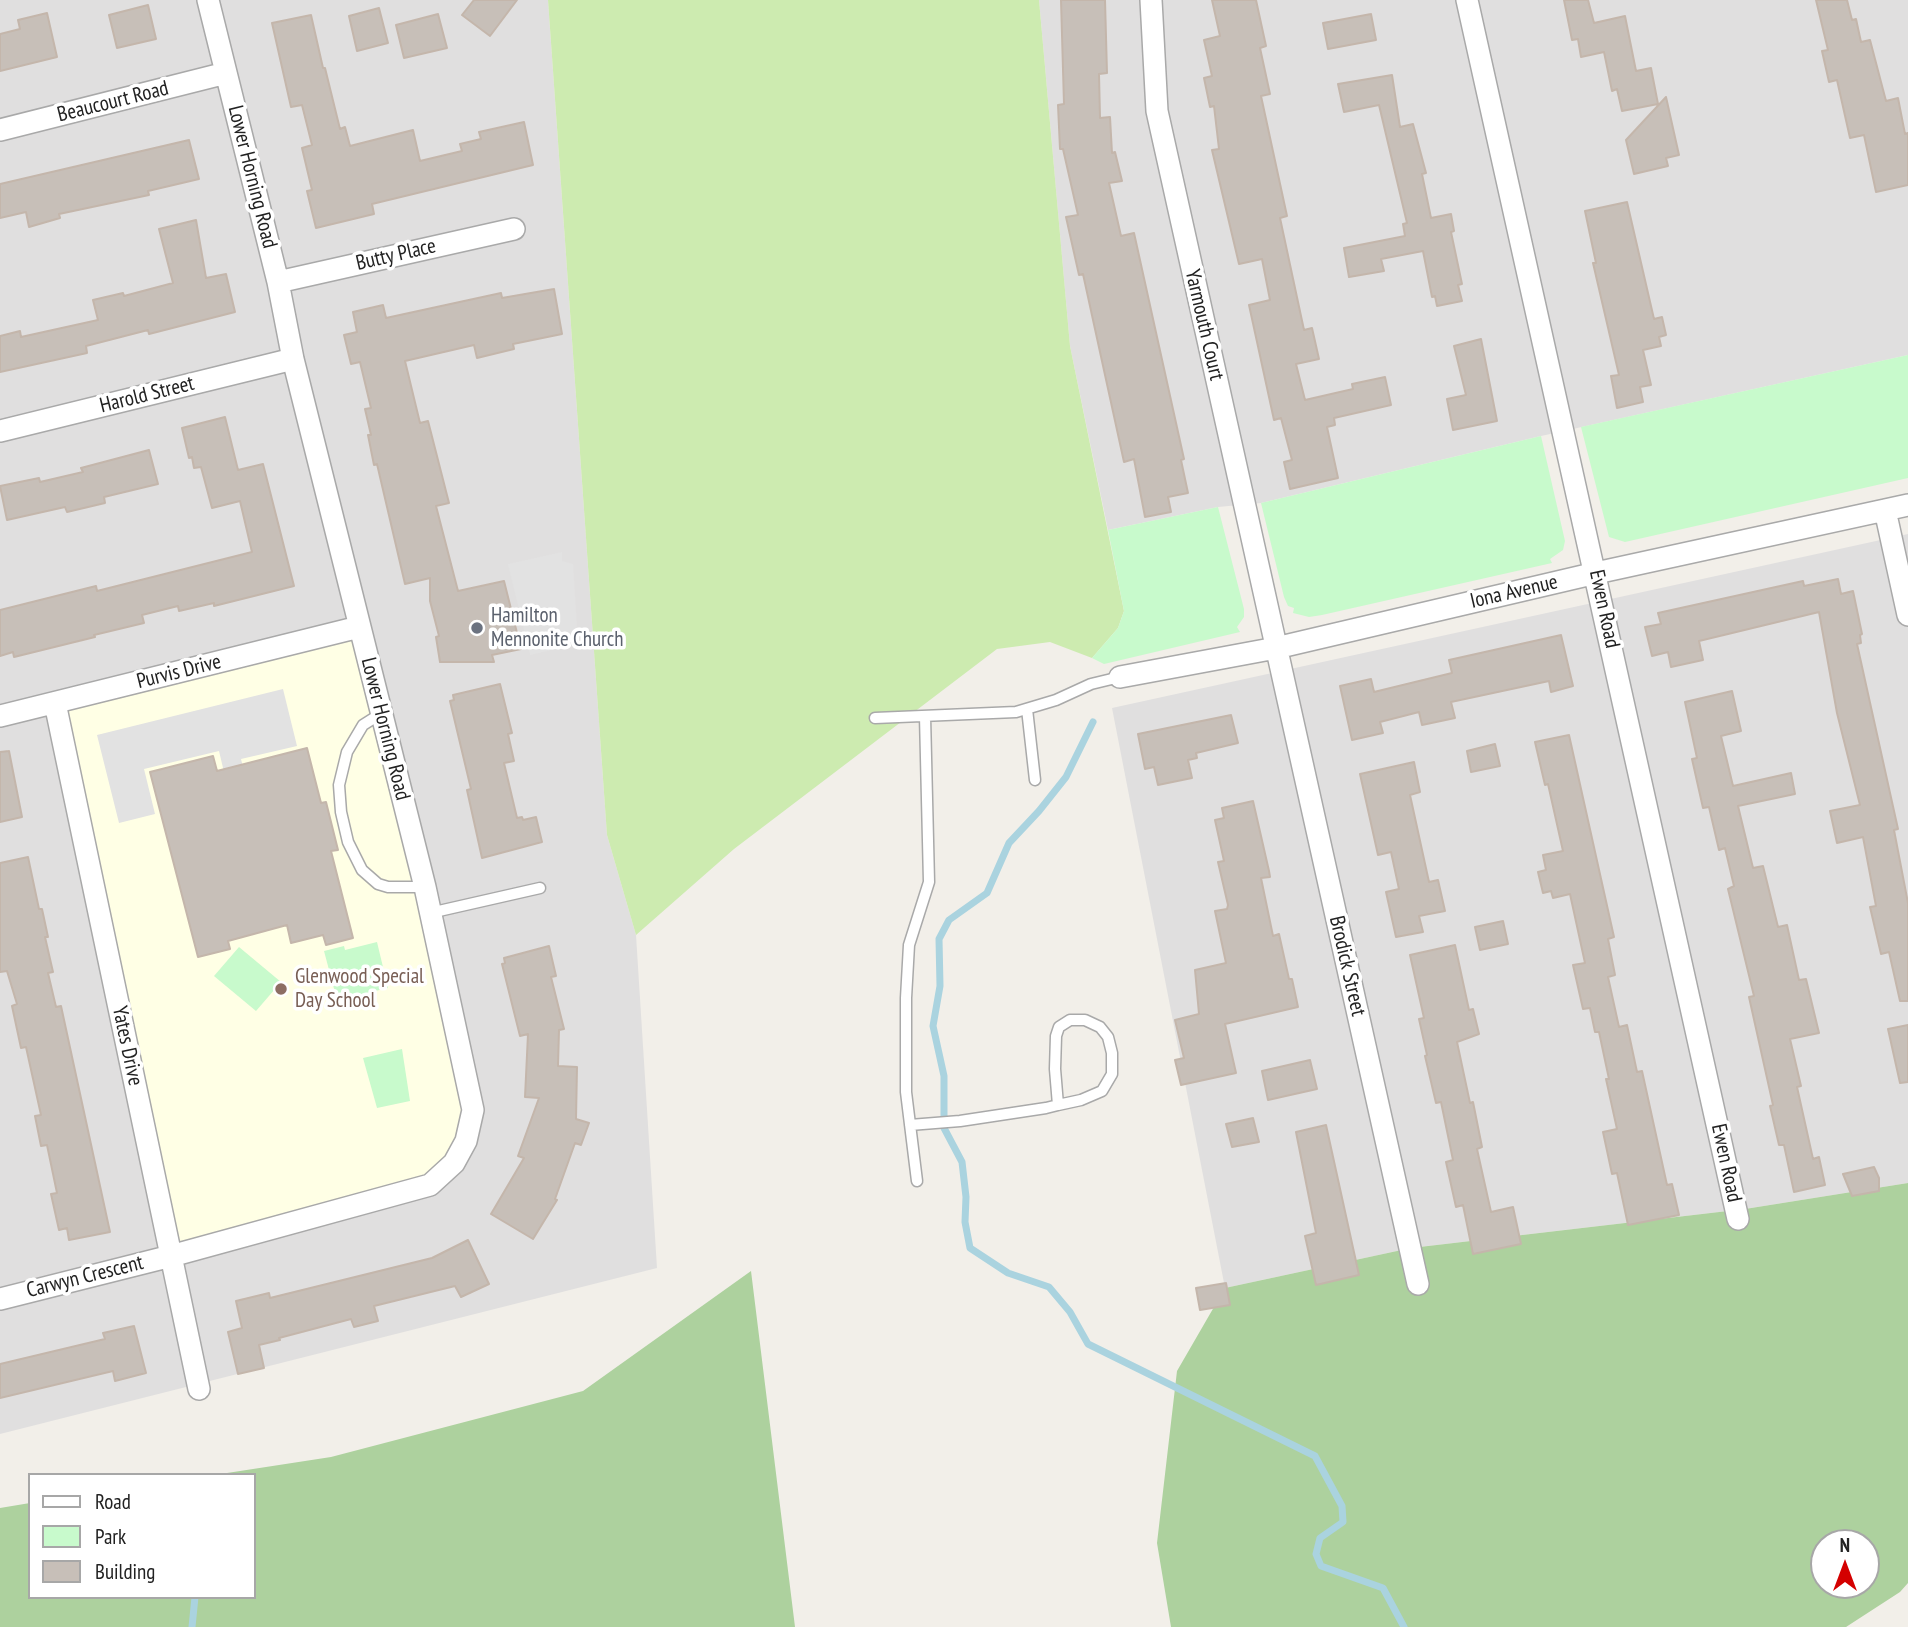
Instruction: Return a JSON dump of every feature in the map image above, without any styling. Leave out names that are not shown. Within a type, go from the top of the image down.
[{"type":"street","name":"Lower Horning Road","points":[[171,1256],[430,1185],[454,1163],[467,1141],[473,1110],[425,887],[293,359],[278,282],[208,0]]},
{"type":"street","name":"Yarmouth Court","points":[[1151,0],[1157,111],[1276,648]]},
{"type":"street","name":"Ewen Road","points":[[1467,0],[1738,1219]]},
{"type":"street","name":"Beaucourt Road","points":[[0,130],[226,73]]},
{"type":"street","name":"Butty Place","points":[[278,282],[514,229]]},
{"type":"street","name":"Harold Street","points":[[0,431],[293,359]]},
{"type":"street","name":"Iona Avenue","points":[[1120,677],[1276,648],[1596,573],[1908,505]]},
{"type":"street","points":[[1885,510],[1908,615]]},
{"type":"street","name":"Purvis Drive","points":[[0,716],[359,627]]},
{"type":"street","name":"Brodick Street","points":[[1276,648],[1418,1283]]},
{"type":"street","name":"Yates Drive","points":[[55,703],[199,1390]]},
{"type":"street","name":"Carwyn Crescent","points":[[0,1299],[171,1256]]},
{"type":"lane","points":[[876,718],[1016,712],[1056,700],[1091,684],[1120,677]]},
{"type":"lane","points":[[1027,709],[1035,779]]},
{"type":"lane","points":[[382,713],[363,725],[347,752],[339,785],[341,812],[348,842],[362,870],[378,884],[388,887],[425,887]]},
{"type":"lane","points":[[917,1181],[905,1065],[909,944],[929,882],[925,716]]},
{"type":"lane","points":[[430,913],[541,888]]},
{"type":"lane","points":[[910,1125],[960,1121],[1058,1105],[1081,1100],[1101,1091],[1112,1074],[1112,1053],[1108,1037],[1100,1027],[1085,1020],[1070,1020],[1059,1027],[1056,1036],[1058,1105]]},
{"type":"shaded area","points":[[0,0],[548,0],[607,835],[636,935],[657,1268],[0,1434]]},
{"type":"shaded area","points":[[1039,0],[1908,0],[1908,355],[1541,436],[1261,503],[1218,507],[1108,530],[1070,346]]},
{"type":"shaded area","points":[[1908,534],[1908,1183],[1745,1209],[1411,1248],[1225,1288],[1112,708]]},
{"type":"shaded area","points":[[562,552],[562,561],[573,564],[578,644],[530,655],[508,564]]},
{"type":"shaded area","name":"Glenwood Special Day School","points":[[358,630],[462,1065],[464,1140],[428,1183],[172,1253],[57,704]]},
{"type":"shaded area","points":[[283,689],[297,746],[241,759],[247,784],[228,789],[219,751],[144,769],[155,814],[119,823],[97,735]]},
{"type":"green space","points":[[548,0],[1039,0],[1070,346],[1124,611],[1118,628],[1092,658],[1050,642],[997,649],[734,849],[636,935],[607,835]]},
{"type":"green space","points":[[1908,355],[1908,478],[1625,542],[1609,537],[1581,427]]},
{"type":"green space","points":[[1541,436],[1565,541],[1563,550],[1550,559],[1552,563],[1322,615],[1309,617],[1293,613],[1294,608],[1288,606],[1261,503]]},
{"type":"green space","points":[[1218,507],[1244,609],[1244,617],[1237,627],[1240,632],[1104,664],[1092,658],[1118,628],[1124,611],[1108,530]]},
{"type":"green space","points":[[377,942],[388,988],[337,1000],[324,951],[344,946],[345,950]]},
{"type":"green space","points":[[239,947],[281,982],[256,1011],[214,976]]},
{"type":"green space","points":[[402,1049],[410,1101],[377,1108],[363,1058]]},
{"type":"green space","points":[[1908,1183],[1908,1583],[1900,1592],[1846,1627],[1171,1627],[1157,1543],[1177,1371],[1225,1288],[1411,1248],[1745,1209]]},
{"type":"green space","points":[[751,1271],[795,1627],[0,1627],[0,1508],[28,1503],[28,1599],[256,1599],[256,1473],[227,1473],[331,1457],[583,1391]]},
{"type":"building","points":[[474,0],[517,0],[490,36],[462,15]]},
{"type":"building","points":[[1061,0],[1105,0],[1107,73],[1099,74],[1100,118],[1110,117],[1112,153],[1115,152],[1122,181],[1109,183],[1121,236],[1134,233],[1184,459],[1181,460],[1188,493],[1168,497],[1171,512],[1145,517],[1134,459],[1124,462],[1083,274],[1079,275],[1066,217],[1078,215],[1063,149],[1060,149],[1058,105],[1064,104]]},
{"type":"building","points":[[1212,0],[1256,0],[1266,46],[1260,48],[1270,94],[1261,96],[1287,216],[1280,218],[1304,330],[1312,328],[1319,359],[1296,364],[1305,400],[1353,389],[1352,384],[1385,377],[1391,405],[1334,418],[1335,425],[1327,427],[1338,478],[1290,489],[1284,462],[1292,460],[1281,418],[1274,420],[1249,305],[1270,300],[1262,259],[1239,264],[1212,150],[1219,149],[1214,106],[1210,107],[1204,78],[1212,76],[1204,40],[1220,36]]},
{"type":"building","points":[[1564,0],[1588,0],[1594,23],[1625,16],[1636,71],[1651,68],[1658,104],[1622,111],[1617,89],[1612,91],[1604,52],[1581,57],[1578,39],[1572,40]]},
{"type":"building","points":[[1816,0],[1847,0],[1852,20],[1856,19],[1861,42],[1870,40],[1886,101],[1898,98],[1905,134],[1908,133],[1908,185],[1876,192],[1864,135],[1850,138],[1837,80],[1829,82],[1822,51],[1828,50]]},
{"type":"building","points":[[148,5],[156,39],[117,48],[109,15]]},
{"type":"building","points":[[379,8],[388,43],[357,51],[349,16]]},
{"type":"building","points":[[47,13],[57,57],[0,71],[0,34],[20,29],[18,20]]},
{"type":"building","points":[[438,14],[447,48],[404,58],[396,25]]},
{"type":"building","points":[[1371,14],[1376,40],[1328,49],[1323,23]]},
{"type":"building","points":[[311,15],[340,129],[345,127],[350,146],[413,130],[420,161],[462,151],[460,144],[481,139],[479,132],[524,122],[533,165],[372,204],[374,214],[316,228],[307,191],[312,190],[302,148],[312,145],[302,105],[291,107],[272,23]]},
{"type":"building","points":[[1392,75],[1400,127],[1413,124],[1426,173],[1422,174],[1431,218],[1451,214],[1454,231],[1451,232],[1462,284],[1458,285],[1462,301],[1437,306],[1435,296],[1432,297],[1423,251],[1381,259],[1384,271],[1349,277],[1344,248],[1405,236],[1403,224],[1407,223],[1379,105],[1344,112],[1338,84]]},
{"type":"building","points":[[1666,97],[1679,155],[1666,158],[1668,166],[1634,174],[1626,140]]},
{"type":"building","points":[[189,140],[199,179],[148,191],[149,195],[59,214],[60,218],[29,227],[26,212],[0,218],[0,184]]},
{"type":"building","points":[[1627,202],[1654,319],[1662,317],[1666,335],[1659,337],[1661,346],[1643,350],[1651,385],[1640,387],[1643,402],[1617,408],[1611,376],[1619,375],[1593,263],[1596,263],[1585,211]]},
{"type":"building","points":[[196,220],[206,278],[226,274],[235,312],[149,334],[148,330],[86,346],[87,353],[0,372],[0,336],[20,331],[21,337],[98,320],[93,300],[123,293],[124,296],[173,283],[159,229]]},
{"type":"building","points":[[554,289],[562,334],[513,344],[514,349],[477,358],[474,345],[405,361],[420,423],[428,421],[449,503],[436,506],[458,591],[504,581],[521,649],[492,655],[494,662],[440,662],[436,637],[439,636],[430,601],[430,578],[405,584],[377,464],[374,465],[365,409],[371,408],[360,362],[351,364],[344,335],[357,332],[353,312],[383,305],[386,318],[501,293],[502,298]]},
{"type":"building","points":[[1481,339],[1497,421],[1453,430],[1447,399],[1466,395],[1454,346]]},
{"type":"building","points":[[225,417],[238,470],[263,464],[294,586],[214,606],[214,603],[179,611],[178,606],[142,615],[144,623],[94,635],[95,637],[14,657],[13,652],[0,656],[0,610],[96,586],[97,591],[252,552],[240,501],[212,508],[201,467],[194,468],[192,457],[189,458],[182,428]]},
{"type":"building","points":[[149,450],[158,484],[104,497],[105,503],[67,512],[65,507],[7,520],[0,486],[39,478],[40,482],[83,472],[81,468]]},
{"type":"building","points":[[1838,579],[1841,594],[1853,591],[1862,634],[1861,643],[1857,644],[1898,829],[1894,830],[1908,903],[1908,1001],[1900,1001],[1889,952],[1881,954],[1870,907],[1876,906],[1863,837],[1837,843],[1830,811],[1860,805],[1837,713],[1819,612],[1699,641],[1703,660],[1671,667],[1668,652],[1652,656],[1645,627],[1661,624],[1658,613],[1803,581],[1804,586]]},
{"type":"building","points":[[1561,635],[1573,686],[1551,692],[1549,681],[1451,702],[1455,718],[1422,725],[1419,712],[1380,722],[1383,733],[1352,740],[1340,686],[1371,679],[1374,692],[1452,673],[1449,660]]},
{"type":"building","points":[[500,684],[512,733],[508,734],[514,761],[504,763],[517,818],[522,817],[523,820],[536,817],[542,842],[482,858],[467,790],[471,789],[450,701],[454,700],[453,695]]},
{"type":"building","points":[[1732,691],[1741,731],[1721,736],[1733,786],[1791,773],[1795,794],[1738,806],[1753,868],[1763,866],[1778,927],[1787,925],[1799,980],[1806,979],[1819,1033],[1790,1039],[1801,1086],[1797,1087],[1813,1159],[1819,1157],[1825,1185],[1794,1192],[1784,1145],[1779,1145],[1770,1106],[1773,1105],[1749,997],[1754,996],[1728,889],[1734,886],[1725,848],[1719,850],[1709,807],[1703,808],[1692,759],[1697,758],[1685,702]]},
{"type":"building","points":[[1231,715],[1238,743],[1196,753],[1197,758],[1188,760],[1192,778],[1158,785],[1154,767],[1145,769],[1138,734]]},
{"type":"building","points":[[1569,735],[1614,937],[1608,939],[1615,975],[1608,977],[1619,1027],[1627,1025],[1637,1072],[1642,1071],[1667,1185],[1672,1184],[1679,1215],[1628,1225],[1617,1173],[1612,1174],[1603,1132],[1617,1129],[1606,1079],[1609,1079],[1599,1032],[1595,1032],[1590,1008],[1583,1009],[1573,965],[1585,963],[1570,894],[1553,898],[1551,891],[1543,893],[1538,872],[1546,870],[1543,855],[1563,851],[1548,784],[1545,785],[1535,742]]},
{"type":"building","points":[[1495,744],[1500,766],[1471,772],[1467,751]]},
{"type":"building","points":[[307,748],[321,803],[326,802],[338,850],[331,851],[353,938],[326,945],[323,935],[291,943],[287,925],[228,941],[230,949],[198,957],[150,772],[213,756],[217,771]]},
{"type":"building","points":[[9,751],[22,817],[0,822],[0,752]]},
{"type":"building","points":[[1414,762],[1420,792],[1410,795],[1429,882],[1438,880],[1445,911],[1419,916],[1423,932],[1396,937],[1386,892],[1399,889],[1391,852],[1378,855],[1360,774]]},
{"type":"building","points":[[1253,801],[1270,877],[1261,878],[1273,936],[1279,934],[1298,1007],[1225,1024],[1236,1073],[1181,1085],[1175,1060],[1184,1058],[1175,1020],[1199,1014],[1195,970],[1226,963],[1215,911],[1227,909],[1228,905],[1218,862],[1224,861],[1215,820],[1224,818],[1222,808]]},
{"type":"building","points":[[28,857],[48,937],[45,937],[53,972],[48,973],[56,1007],[61,1006],[110,1232],[69,1240],[67,1228],[59,1230],[51,1194],[57,1193],[47,1145],[41,1146],[35,1116],[41,1115],[26,1047],[21,1048],[12,1006],[17,1004],[7,971],[0,972],[0,863]]},
{"type":"building","points":[[1503,921],[1508,944],[1480,950],[1475,927]]},
{"type":"building","points":[[1455,945],[1469,1010],[1473,1009],[1479,1034],[1457,1042],[1482,1147],[1477,1149],[1491,1212],[1513,1207],[1521,1244],[1473,1254],[1463,1205],[1456,1207],[1446,1162],[1453,1160],[1441,1102],[1436,1103],[1425,1056],[1427,1055],[1419,1019],[1424,1018],[1410,955]]},
{"type":"building","points":[[549,946],[556,976],[551,977],[564,1029],[559,1030],[558,1066],[577,1067],[576,1119],[589,1123],[581,1145],[575,1143],[555,1199],[557,1200],[533,1239],[491,1214],[524,1158],[518,1156],[539,1098],[525,1097],[528,1034],[520,1036],[502,964],[505,963],[504,958]]},
{"type":"building","points":[[1908,1025],[1908,1082],[1900,1083],[1888,1029]]},
{"type":"building","points":[[1310,1060],[1317,1089],[1268,1100],[1262,1071]]},
{"type":"building","points":[[1253,1118],[1259,1142],[1232,1147],[1226,1124]]},
{"type":"building","points":[[1326,1125],[1359,1275],[1316,1285],[1305,1236],[1316,1233],[1296,1132]]},
{"type":"building","points":[[1874,1167],[1879,1178],[1879,1191],[1852,1196],[1843,1174]]},
{"type":"building","points":[[468,1240],[489,1284],[461,1297],[455,1286],[374,1306],[378,1321],[354,1327],[351,1319],[259,1345],[264,1368],[238,1374],[228,1332],[242,1328],[236,1301],[269,1293],[270,1298],[432,1258]]},
{"type":"building","points":[[1226,1283],[1230,1305],[1200,1310],[1196,1288]]},
{"type":"building","points":[[134,1326],[146,1373],[115,1381],[113,1371],[0,1398],[0,1364],[105,1339],[103,1333]]},
{"type":"waterway","points":[[1093,722],[1066,777],[1009,843],[987,893],[949,920],[939,939],[940,986],[933,1026],[944,1076],[944,1128],[962,1162],[966,1197],[965,1222],[970,1248],[1008,1273],[1049,1287],[1070,1312],[1088,1344],[1315,1456],[1342,1506],[1343,1522],[1320,1538],[1316,1554],[1321,1566],[1383,1588],[1404,1627]]},
{"type":"waterway","points":[[192,1627],[195,1599]]},
{"type":"place","name":"Hamilton Mennonite Church","points":[[477,628]]},
{"type":"place","name":"Glenwood Special Day School","points":[[281,989]]}]
